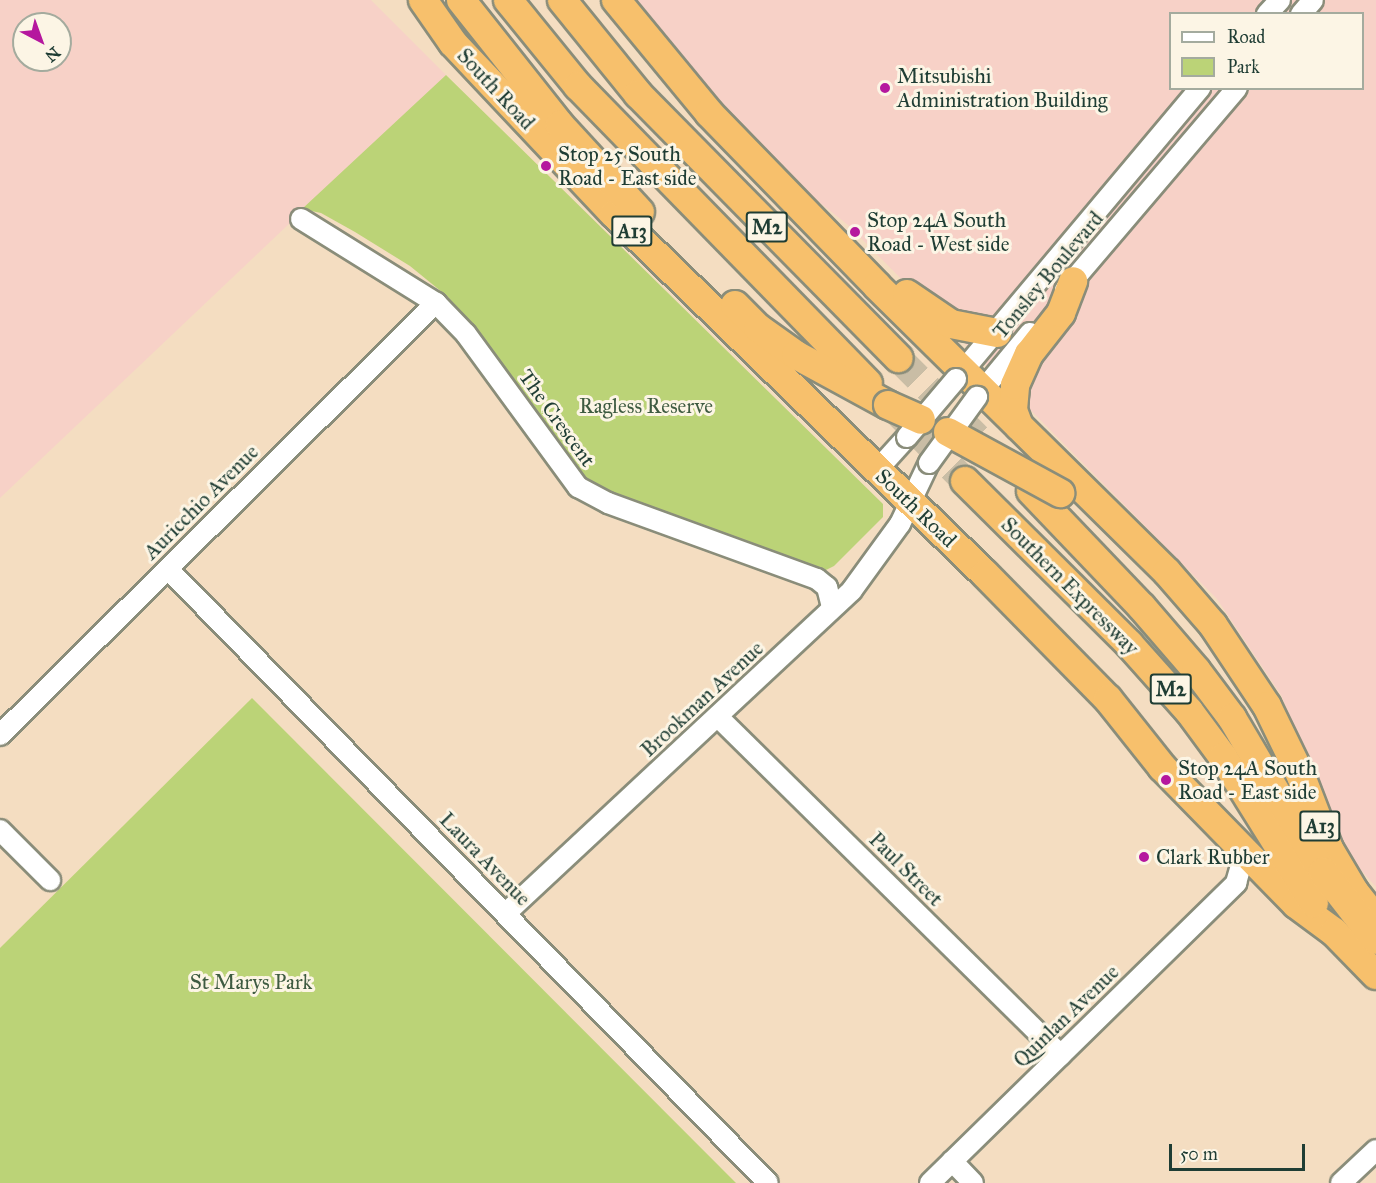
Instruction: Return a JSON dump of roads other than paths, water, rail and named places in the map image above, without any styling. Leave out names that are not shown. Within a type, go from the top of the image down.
[{"type":"highway","name":"South Road","points":[[409,0],[453,43],[614,214],[911,502],[1092,683],[1162,767],[1275,883],[1309,916],[1334,932],[1376,975]]},
{"type":"highway","name":"South Road","points":[[423,0],[453,43]]},
{"type":"highway","points":[[461,0],[560,125],[627,199],[758,328],[796,355],[914,428],[948,432],[1060,493],[1148,555]]},
{"type":"highway","name":"M2","points":[[508,0],[578,86],[728,243],[868,383]]},
{"type":"highway","name":"M2","points":[[562,0],[638,94],[898,358]]},
{"type":"highway","name":"A13","points":[[616,0],[709,113],[970,385],[1019,426],[1148,555],[1213,625],[1254,684],[1290,752],[1329,849],[1376,919]]},
{"type":"highway","points":[[1019,426],[1013,410],[1017,380],[1029,354],[1061,313],[1073,281]]},
{"type":"highway","points":[[877,286],[903,292],[933,315],[958,327],[997,333]]},
{"type":"highway","name":"Southern Expressway","points":[[965,482],[1129,644],[1189,711],[1334,932]]},
{"type":"highway","name":"Southern Expressway","points":[[1031,491],[1196,670],[1238,727],[1323,872],[1376,940]]},
{"type":"street","points":[[1269,12],[1280,0]]},
{"type":"street","points":[[1303,12],[1313,0]]},
{"type":"street","name":"Tonsley Boulevard","points":[[911,502],[997,333],[1198,90]]},
{"type":"street","name":"Tonsley Boulevard","points":[[877,470],[914,428],[970,385],[1073,281],[1235,90]]},
{"type":"street","name":"The Crescent","points":[[302,219],[436,303],[466,334],[578,487],[608,503],[814,577],[827,587],[832,607]]},
{"type":"street","name":"Auricchio Avenue","points":[[0,735],[436,303]]},
{"type":"street","name":"Brookman Avenue","points":[[506,913],[718,718],[832,607],[869,568],[895,533],[911,502]]},
{"type":"street","name":"Laura Avenue","points":[[168,568],[768,1183]]},
{"type":"street","name":"Paul Street","points":[[718,718],[1061,1055]]},
{"type":"street","points":[[0,830],[50,880]]},
{"type":"street","points":[[1240,847],[1242,862],[1236,884],[1260,879],[1275,883]]},
{"type":"street","name":"Quinlan Avenue","points":[[930,1183],[1236,884]]},
{"type":"street","points":[[1341,1183],[1376,1150]]},
{"type":"street","points":[[952,1161],[973,1183]]},
{"type":"tunnel","points":[[898,358],[979,439]]},
{"type":"tunnel","points":[[893,408],[965,481]]},
{"type":"place","name":"Mitsubishi Administration Building","points":[[885,88]]},
{"type":"place","name":"Stop 25 South Road - East side","points":[[546,166]]},
{"type":"place","name":"Stop 24A South Road - West side","points":[[855,232]]},
{"type":"place","name":"Stop 24A South Road - East side","points":[[1166,780]]},
{"type":"place","name":"Clark Rubber","points":[[1144,857]]},
{"type":"park label","name":"Ragless Reserve","points":[[646,406]]},
{"type":"park label","name":"St Marys Park","points":[[251,982]]}]
